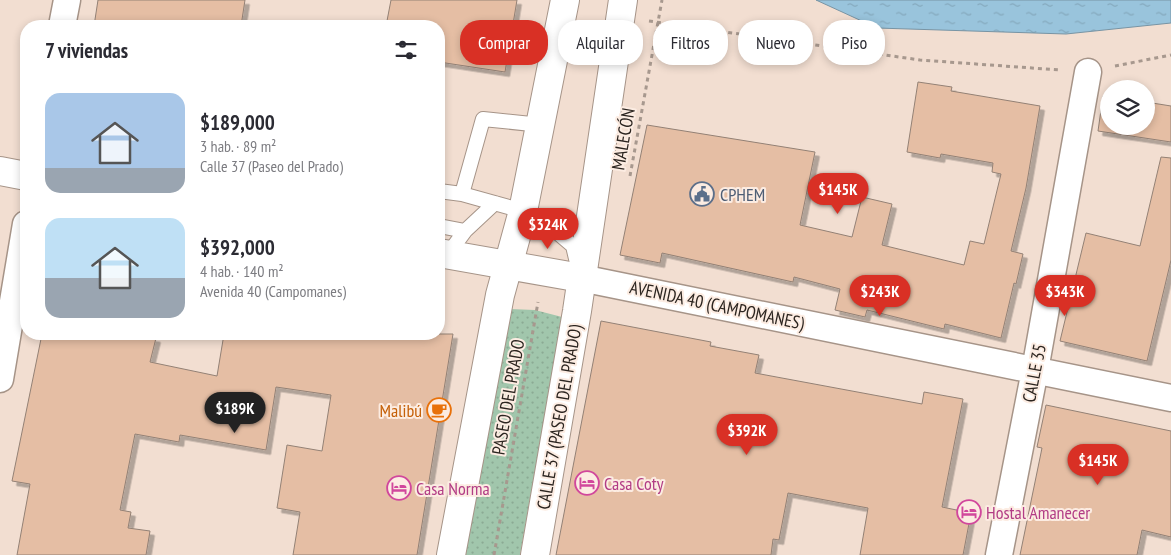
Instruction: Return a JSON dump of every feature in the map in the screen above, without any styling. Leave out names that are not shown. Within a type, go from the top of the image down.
[{"type":"main road","points":[[452,555],[500,295],[523,211],[565,0]]},
{"type":"main road","name":"CALLE 37 (PASEO DEL PRADO)","points":[[535,555],[578,311],[581,278],[622,9]]},
{"type":"main road","points":[[0,171],[20,175]]},
{"type":"main road","name":"AVENIDA 40 (CAMPOMANES)","points":[[445,254],[581,278]]},
{"type":"street","points":[[63,20],[67,0]]},
{"type":"street","name":"CALLE 35","points":[[999,555],[1088,72]]},
{"type":"street","points":[[0,380],[20,260]]},
{"type":"street","name":"AVENIDA 40 (CAMPOMANES)","points":[[581,278],[1171,398]]},
{"type":"lane","points":[[462,194],[482,119],[541,125]]},
{"type":"lane","points":[[445,192],[462,194],[523,211],[545,222],[573,246],[581,278]]},
{"type":"lane","points":[[445,253],[464,231],[495,203]]},
{"type":"lane","points":[[445,227],[464,231]]},
{"type":"path","name":"MALECÓN","points":[[658,20],[662,0]]},
{"type":"path","points":[[622,9],[653,20]]},
{"type":"path","points":[[728,32],[920,60],[1088,72],[1171,55]]},
{"type":"path","name":"MALECÓN","points":[[630,177],[653,50]]},
{"type":"path","name":"PASEO DEL PRADO","points":[[494,555],[538,302]]},
{"type":"green space","points":[[510,309],[535,310],[562,317],[520,555],[465,555]]},
{"type":"water","points":[[816,0],[1171,0],[1171,23],[1066,34],[885,28],[885,20],[860,20]]},
{"type":"building","points":[[98,0],[245,0],[242,20],[95,20]]},
{"type":"building","points":[[391,0],[517,0],[514,20],[460,20],[460,65],[506,65],[505,72],[445,63],[445,20],[387,20]]},
{"type":"building","points":[[918,82],[952,87],[951,91],[1040,106],[1026,188],[1011,251],[1023,254],[1001,338],[945,324],[944,329],[867,310],[865,317],[835,310],[840,289],[794,277],[793,282],[662,253],[660,263],[620,255],[647,125],[815,152],[800,225],[852,237],[862,197],[892,204],[882,245],[964,265],[970,241],[984,244],[1001,174],[992,172],[993,163],[941,154],[940,158],[907,152]]},
{"type":"building","points":[[1155,103],[1171,106],[1171,142],[1125,135],[1155,135]]},
{"type":"building","points":[[1161,157],[1171,158],[1171,260],[1147,361],[1060,341],[1086,233],[1140,246]]},
{"type":"building","points":[[601,321],[711,342],[710,346],[759,355],[755,373],[922,404],[924,392],[963,399],[942,507],[971,513],[963,555],[860,555],[868,508],[788,493],[779,540],[773,539],[771,555],[556,555]]},
{"type":"building","points":[[445,334],[453,334],[417,555],[293,555],[300,512],[277,508],[287,445],[322,451],[331,395],[276,387],[266,450],[180,435],[179,442],[135,434],[120,510],[131,512],[128,528],[150,531],[146,555],[17,555],[30,484],[12,481],[41,340],[156,340],[150,362],[217,376],[223,340],[445,340]]},
{"type":"building","points":[[1046,405],[1171,431],[1171,537],[1142,530],[1137,555],[1020,555],[1042,448],[1037,447]]},
{"type":"place","name":"CPHEM","points":[[702,194]]},
{"type":"place","name":"Malibú","points":[[439,410]]},
{"type":"place","name":"Casa Coty","points":[[587,483]]},
{"type":"place","name":"Casa Norma","points":[[399,488]]},
{"type":"place","name":"Hostal Amanecer","points":[[969,512]]}]
